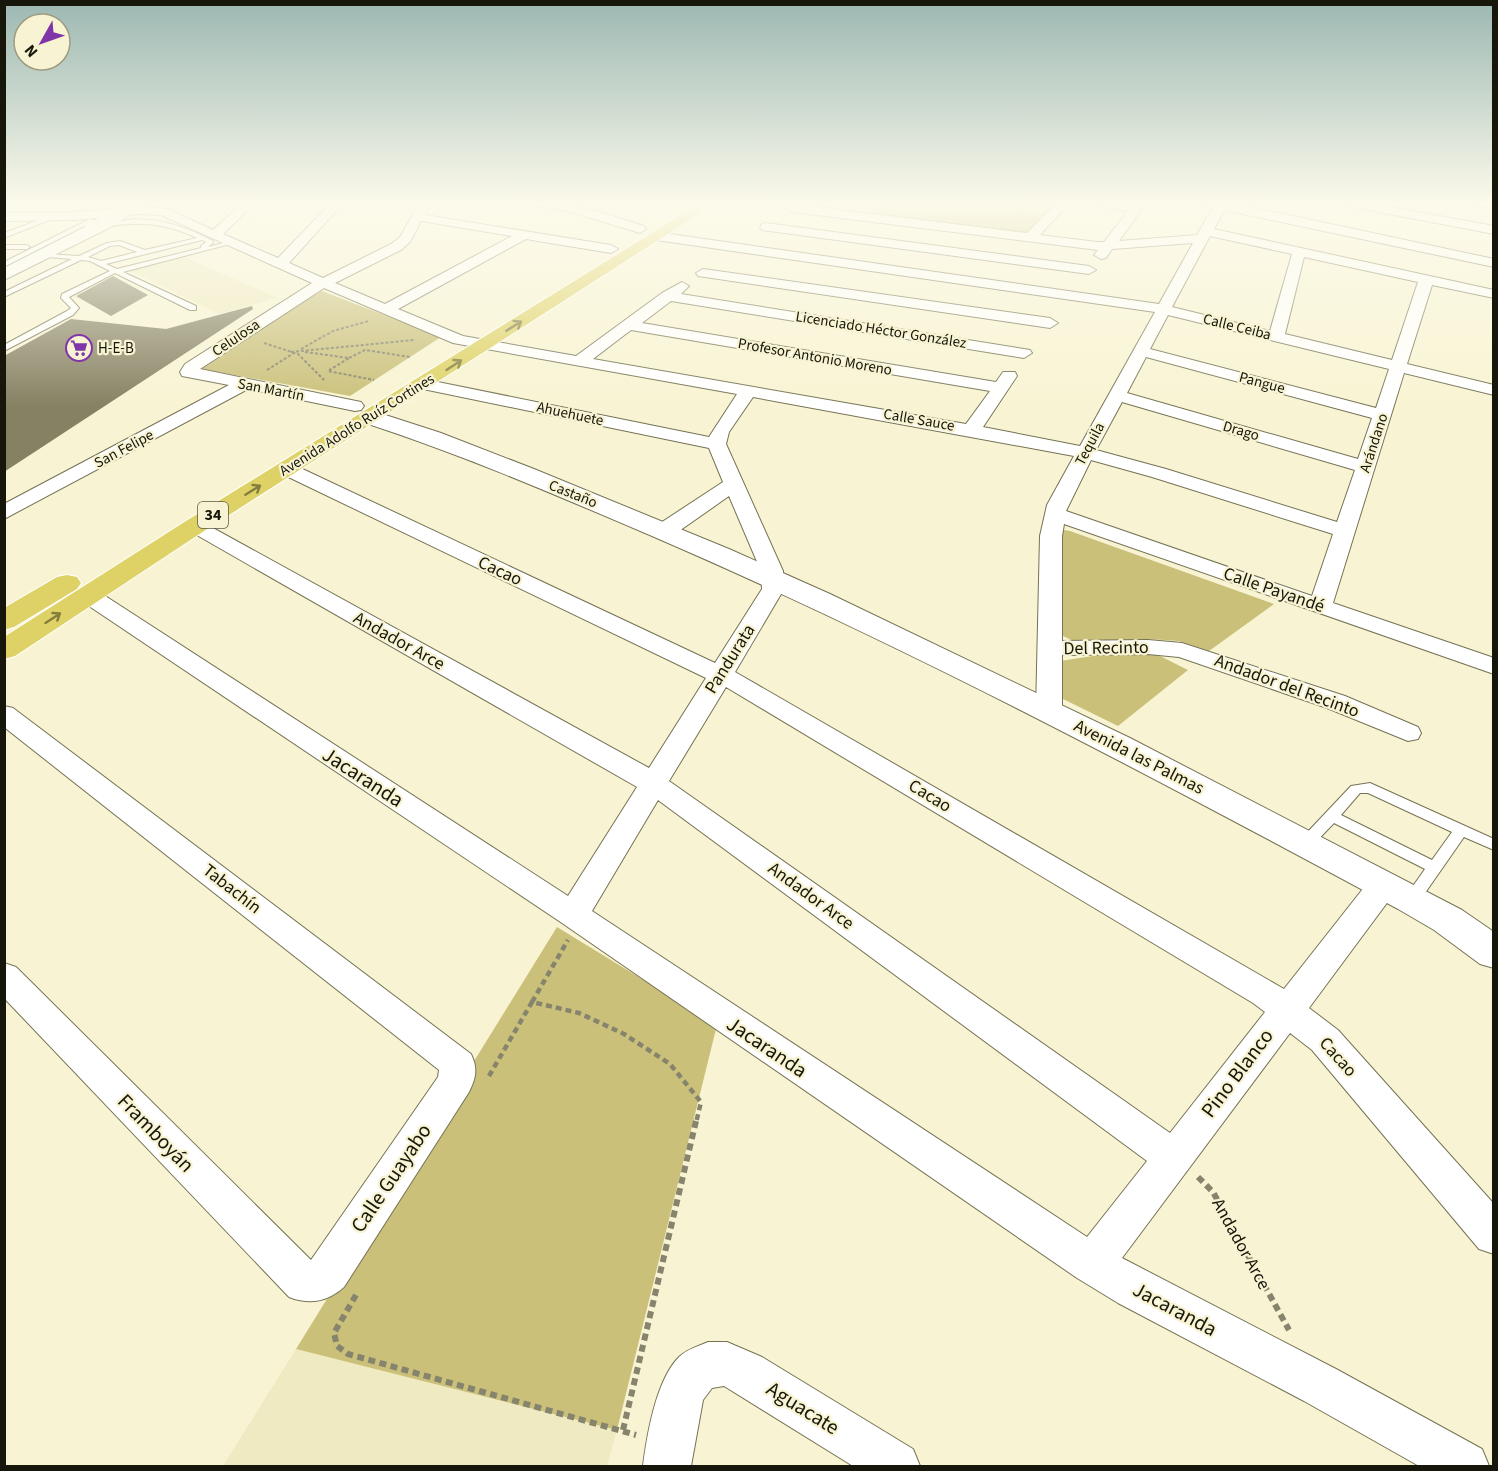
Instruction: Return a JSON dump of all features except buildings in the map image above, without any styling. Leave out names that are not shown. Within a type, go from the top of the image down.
[{"type":"main road","name":"Avenida Adolfo Ruíz Cortines","points":[[4,650],[287,469],[459,340],[575,271]]},
{"type":"main road","name":"Avenida Adolfo Ruíz Cortines","points":[[4,621],[363,411],[423,384],[601,271]]},
{"type":"street","name":"Calle Sauce","points":[[295,271],[459,340],[972,429],[1086,452],[1345,531]]},
{"type":"street","name":"Celulosa","points":[[188,372],[293,300],[348,271]]},
{"type":"street","points":[[385,310],[458,271]]},
{"type":"street","points":[[579,362],[667,296],[706,271]]},
{"type":"street","name":"Calle Ceiba","points":[[896,271],[1162,309],[1494,390]]},
{"type":"street","points":[[972,429],[1024,353],[1050,323],[1089,271]]},
{"type":"street","name":"Tequila","points":[[1050,711],[1051,536],[1054,514],[1183,271]]},
{"type":"street","points":[[1276,337],[1294,271]]},
{"type":"street","points":[[1384,271],[1494,294]]},
{"type":"street","points":[[703,273],[1050,323]]},
{"type":"street","name":"Arándano","points":[[1320,606],[1426,280]]},
{"type":"street","name":"Licenciado Héctor González","points":[[667,296],[1024,353]]},
{"type":"street","name":"Profesor Antonio Moreno","points":[[628,325],[1001,388]]},
{"type":"street","name":"Pangue","points":[[1141,351],[1383,415]]},
{"type":"street","name":"San Martín","points":[[188,372],[363,411]]},
{"type":"street","name":"Ahuehuete","points":[[423,384],[717,444]]},
{"type":"street","name":"San Felipe","points":[[4,513],[243,385]]},
{"type":"street","points":[[747,391],[720,432],[717,444],[774,579]]},
{"type":"street","name":"Drago","points":[[1116,395],[1366,467]]},
{"type":"street","name":"Castaño","points":[[363,411],[664,531],[774,579]]},
{"type":"street","name":"Cacao","points":[[287,469],[745,687],[1265,993],[1325,1040],[1494,1235]]},
{"type":"street","points":[[664,531],[733,484]]},
{"type":"street","name":"Calle Payandé","points":[[1054,514],[1494,667]]},
{"type":"street","name":"Andador Arce","points":[[195,526],[680,801],[1174,1158]]},
{"type":"street","name":"Pandurata","points":[[576,918],[719,674],[773,590],[774,579]]},
{"type":"street","name":"Avenida las Palmas","points":[[774,579],[1050,711],[1306,843],[1398,891],[1466,932],[1494,953]]},
{"type":"street","name":"Jacaranda","points":[[88,595],[576,918],[1092,1264],[1320,1385],[1465,1467]]},
{"type":"street","name":"Del Recinto","points":[[1049,648],[1162,647]]},
{"type":"street","name":"Andador del Recinto","points":[[1162,647],[1198,654],[1260,678],[1336,702],[1408,733]]},
{"type":"street","name":"Tabachín","points":[[4,714],[471,1075]]},
{"type":"street","name":"Pino Blanco","points":[[1092,1264],[1287,1008],[1398,891]]},
{"type":"street","name":"Framboyán","points":[[4,976],[297,1277],[304,1282],[311,1282]]},
{"type":"street","name":"Calle Guayabo","points":[[311,1282],[328,1272],[456,1081],[471,1075]]},
{"type":"street","name":"Aguacate","points":[[669,1458],[680,1395],[691,1376],[705,1366],[723,1363],[746,1373],[897,1467]]},
{"type":"lane","points":[[4,295],[53,271]]},
{"type":"lane","points":[[4,350],[70,313],[75,308],[65,296],[99,277],[116,271]]},
{"type":"lane","points":[[119,271],[193,308]]},
{"type":"lane","points":[[1306,843],[1356,789],[1370,788],[1494,845]]},
{"type":"lane","points":[[1332,816],[1435,868]]},
{"type":"lane","points":[[1398,891],[1435,868],[1461,830]]},
{"type":"path","points":[[298,351],[333,331],[371,321]]},
{"type":"path","points":[[262,373],[293,352],[415,340]]},
{"type":"path","points":[[262,342],[293,352],[330,386]]},
{"type":"path","points":[[374,380],[328,371],[365,350],[410,357]]},
{"type":"path","points":[[298,351],[349,358]]},
{"type":"path","points":[[471,1075],[532,1002],[576,918]]},
{"type":"path","points":[[532,1002],[579,1013],[624,1034],[670,1064],[701,1102],[623,1430]]},
{"type":"path","name":"Andador Arce","points":[[1174,1158],[1192,1171],[1213,1192],[1292,1335]]},
{"type":"path","points":[[359,1290],[334,1333],[337,1346],[348,1354],[623,1430],[669,1458]]},
{"type":"shaded area","points":[[130,271],[216,271],[277,298],[219,314]]},
{"type":"shaded area","points":[[322,291],[441,337],[350,396],[196,368],[243,336]]},
{"type":"shaded area","points":[[1058,529],[1070,531],[1274,604],[1209,651],[1179,641],[1149,639],[1080,644],[1063,636]]},
{"type":"shaded area","points":[[1154,653],[1188,670],[1118,726],[1061,698],[1060,661],[1106,654]]},
{"type":"shaded area","points":[[557,927],[717,1025],[617,1430],[296,1349]]},
{"type":"shaded area","points":[[296,1349],[617,1430],[607,1466],[223,1466]]},
{"type":"place","name":"H-E-B","points":[[79,348]]}]
